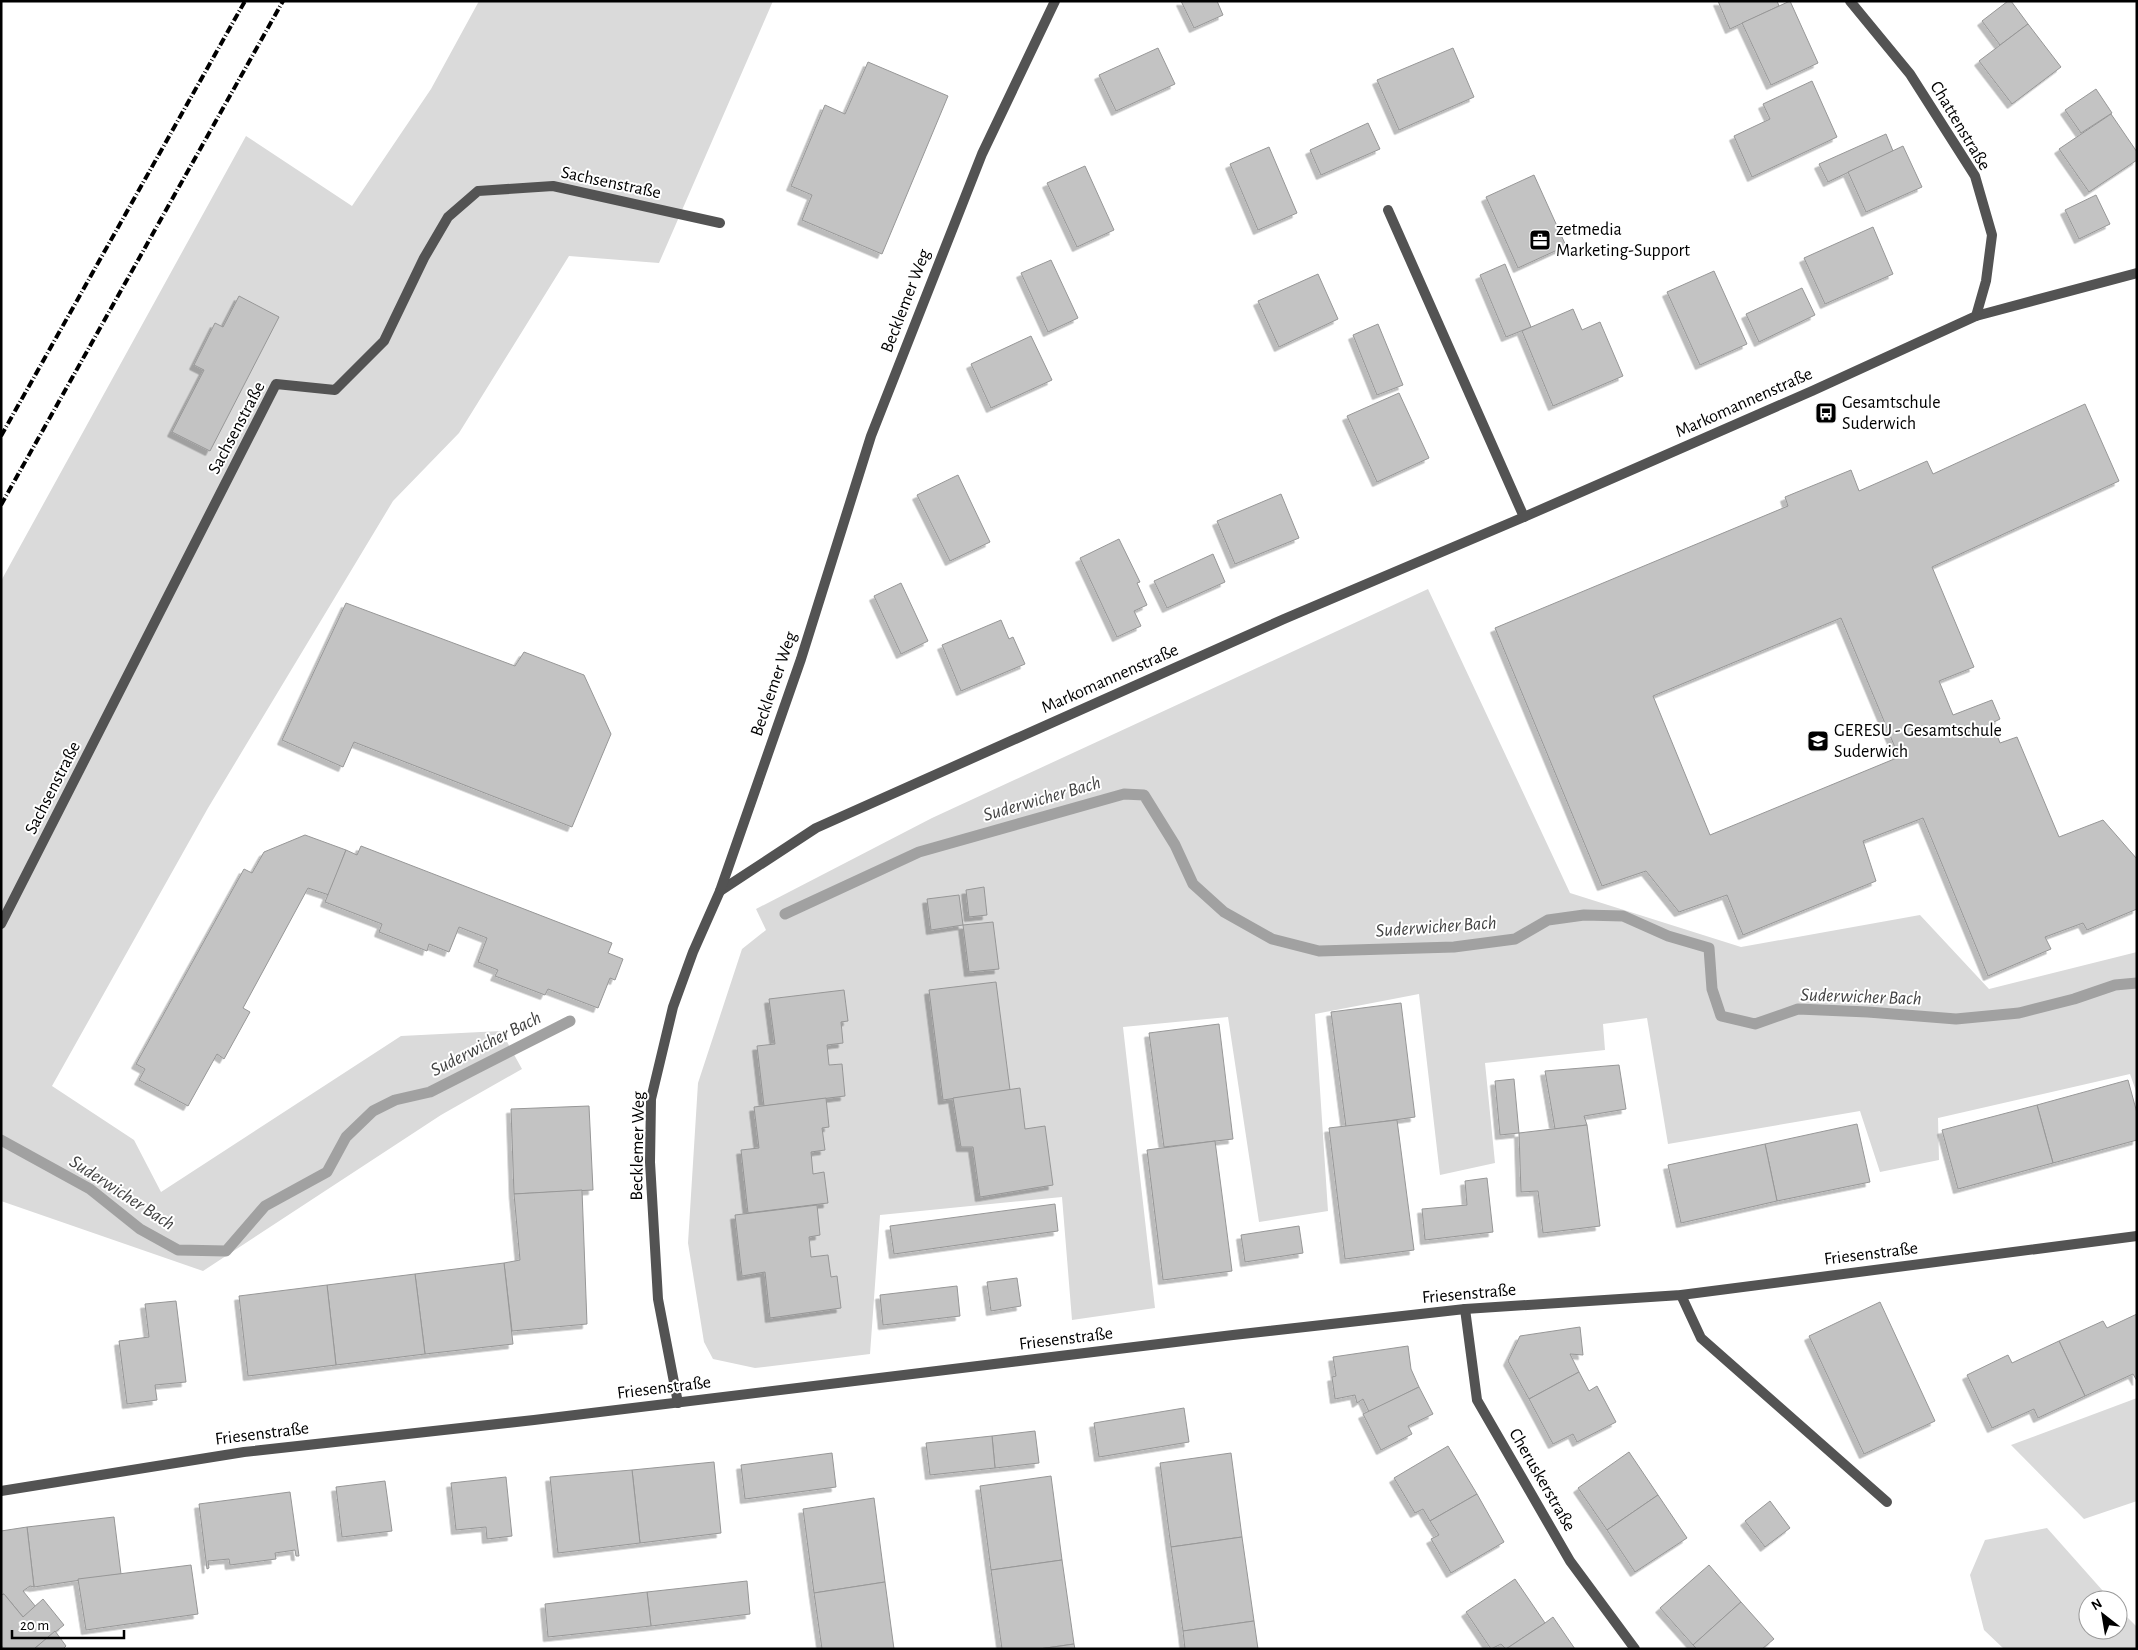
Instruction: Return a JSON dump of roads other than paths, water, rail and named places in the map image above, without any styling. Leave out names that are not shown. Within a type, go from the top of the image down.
[{"type":"street","name":"Becklemer Weg","points":[[678,1403],[658,1299],[650,1162],[651,1099],[673,1007],[693,952],[720,891],[801,659],[870,436],[982,154],[1056,1]]},
{"type":"street","name":"Chattenstraße","points":[[1850,1],[1910,74],[1975,176],[1992,236],[1986,281],[1976,316]]},
{"type":"street","name":"Sachsenstraße","points":[[1,924],[276,384],[335,390],[384,341],[424,258],[448,217],[478,191],[553,186],[720,223]]},
{"type":"street","points":[[1388,210],[1524,517]]},
{"type":"street","name":"Markomannenstraße","points":[[720,891],[816,828],[1284,619],[1524,517],[1812,391],[1976,316],[2137,273]]},
{"type":"street","name":"Friesenstraße","points":[[1,1491],[244,1452],[678,1403],[1233,1335],[1465,1309],[1681,1294],[2137,1236]]},
{"type":"street","points":[[1681,1294],[1701,1338],[1887,1502]]},
{"type":"street","name":"Cheruskerstraße","points":[[1465,1309],[1477,1400],[1570,1562],[1635,1649]]},
{"type":"waterway","name":"Suderwicher Bach","points":[[785,914],[919,852],[1124,794],[1144,795],[1175,845],[1193,884],[1224,912],[1272,939],[1319,951],[1454,947],[1515,939],[1548,920],[1584,915],[1623,916],[1668,936],[1709,948],[1712,989],[1721,1016],[1755,1024],[1798,1009],[1956,1019],[2019,1013],[2074,999],[2115,985],[2137,983]]},
{"type":"waterway","name":"Suderwicher Bach","points":[[1,1140],[90,1189],[140,1229],[178,1250],[226,1251],[265,1206],[327,1172],[346,1137],[373,1111],[395,1100],[430,1092],[570,1021]]},
{"type":"railway","points":[[1,436],[245,1]]},
{"type":"railway","points":[[1,505],[283,1]]},
{"type":"place","name":"zetmedia Marketing-Support","points":[[1540,240]]},
{"type":"place","name":"Gesamtschule Suderwich","points":[[1826,413]]},
{"type":"place","name":"GERESU - Gesamtschule Suderwich","points":[[1818,741]]}]
